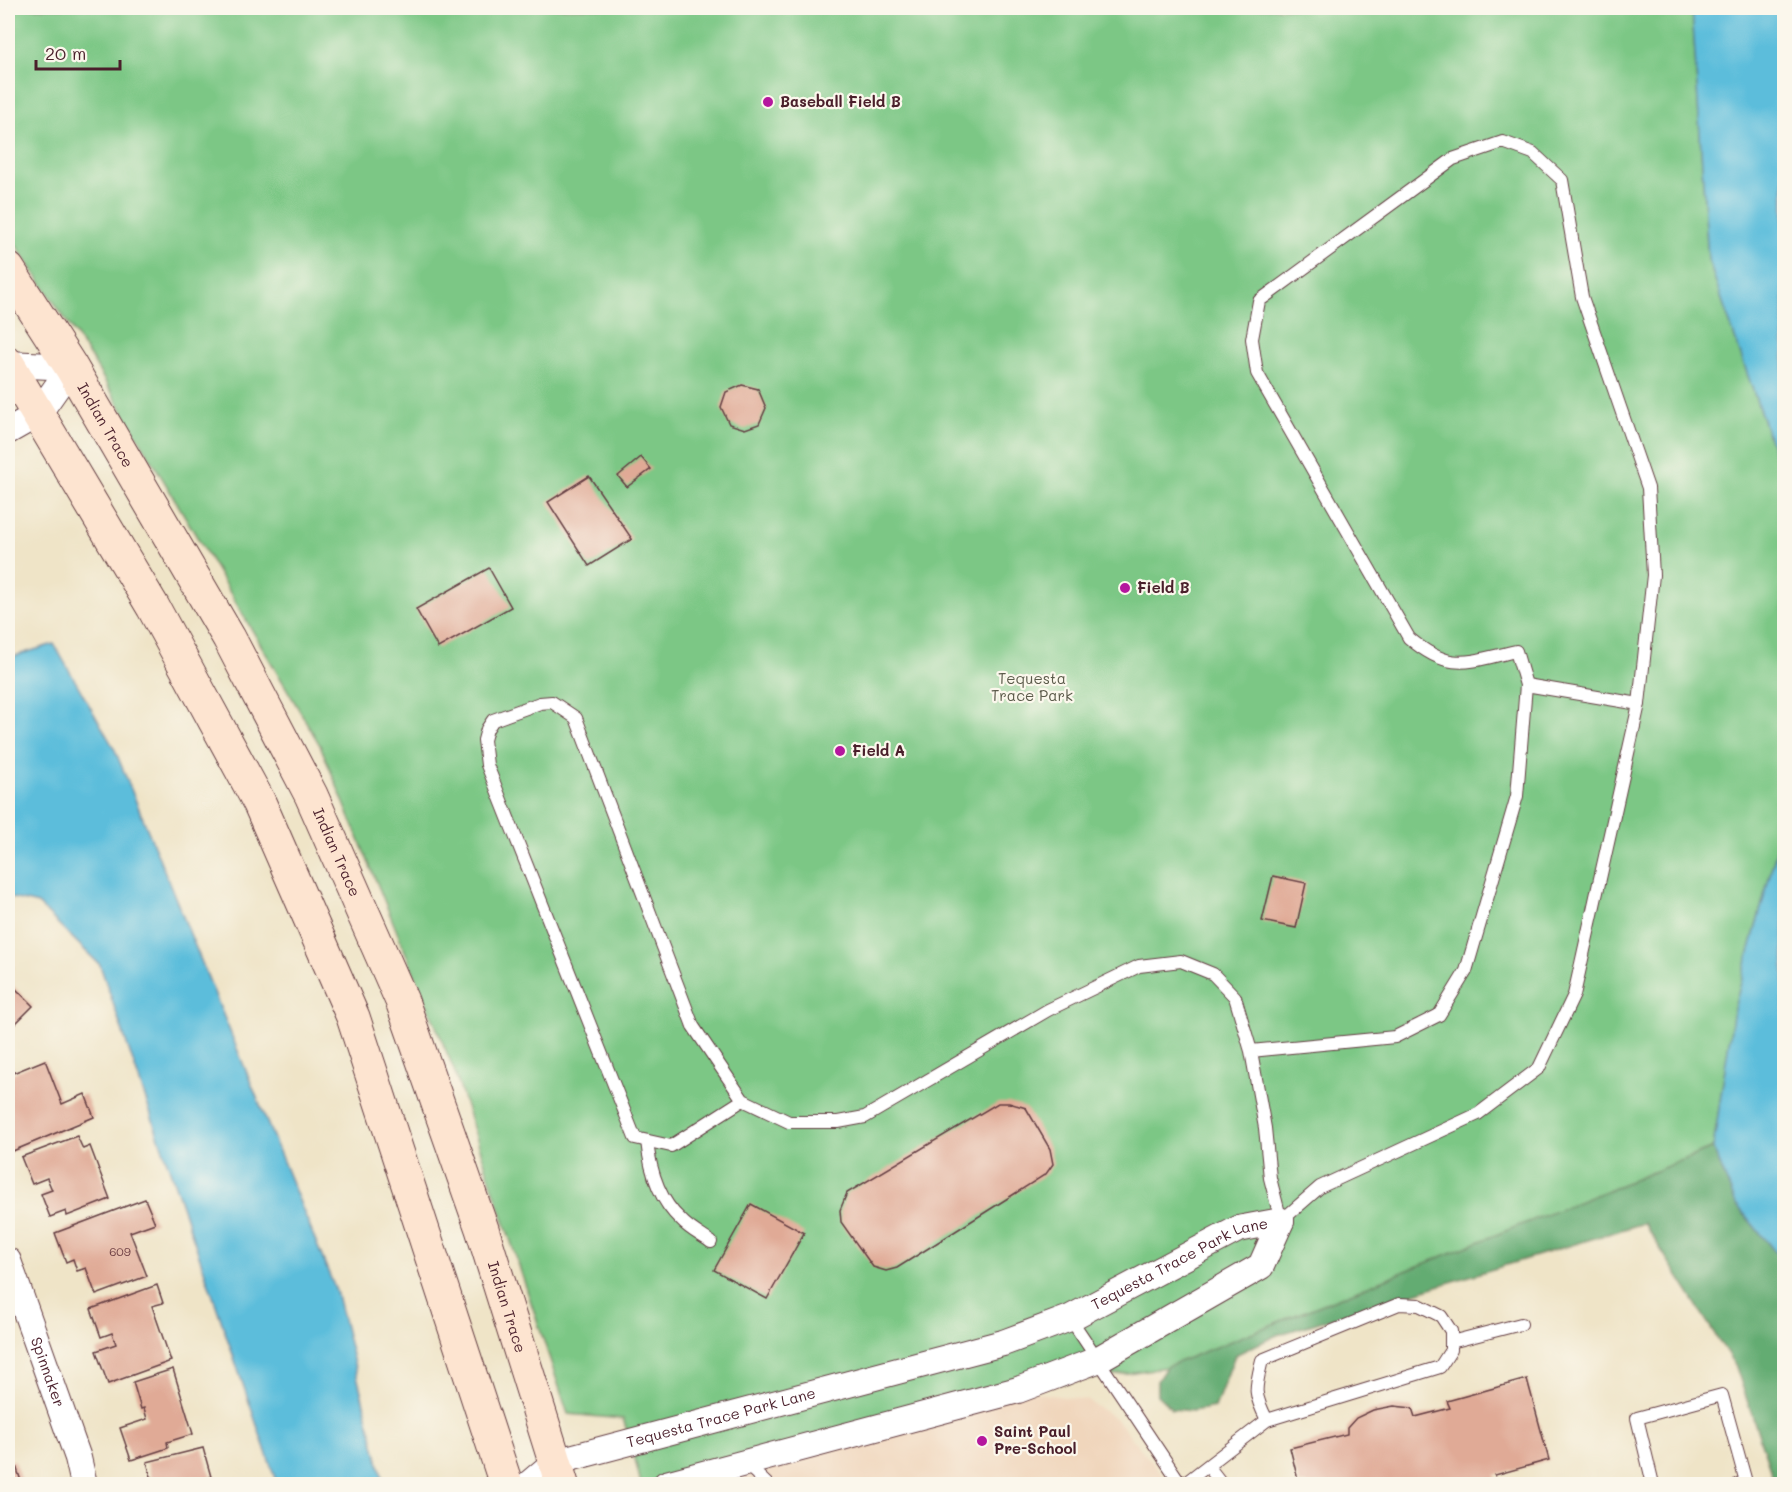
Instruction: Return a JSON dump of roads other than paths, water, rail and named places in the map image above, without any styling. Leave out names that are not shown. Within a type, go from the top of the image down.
[{"type":"main road","name":"Indian Trace","points":[[8,269],[71,367],[229,638],[311,795],[402,1001],[482,1229],[558,1473]]},
{"type":"main road","points":[[8,364],[153,607],[264,813],[353,1017],[506,1485]]},
{"type":"street","points":[[8,364],[71,367]]},
{"type":"street","points":[[8,431],[38,414],[71,367]]},
{"type":"street","name":"Tequesta Trace Park Lane","points":[[529,1485],[558,1473],[1003,1343],[1070,1318],[1238,1229],[1281,1221]]},
{"type":"street","name":"Tequesta Trace Park Lane","points":[[666,1485],[1018,1390],[1097,1360],[1261,1266],[1281,1221]]},
{"type":"street","name":"Spinnaker","points":[[8,1261],[78,1458],[84,1485]]},
{"type":"lane","points":[[743,1100],[671,1146],[634,1138],[487,765],[484,740],[493,720],[540,703],[552,702],[576,718],[693,1026],[743,1100],[789,1122],[838,1122],[866,1117],[1047,1010],[1139,966],[1181,961],[1213,974],[1235,997],[1251,1051],[1270,1178],[1281,1221],[1320,1187],[1478,1114],[1539,1068],[1574,995],[1639,704],[1653,575],[1648,488],[1582,297],[1562,180],[1533,153],[1503,142],[1453,159],[1259,302],[1252,339],[1257,373],[1409,638],[1423,651],[1439,659],[1455,662],[1516,651],[1526,685],[1517,796],[1466,971],[1438,1015],[1395,1036],[1251,1051]]},
{"type":"lane","points":[[1526,685],[1639,704]]},
{"type":"lane","points":[[647,1141],[649,1167],[661,1195],[680,1220],[711,1242]]},
{"type":"lane","points":[[1070,1318],[1183,1485],[1268,1420],[1440,1368],[1451,1350],[1451,1331],[1441,1316],[1419,1305],[1399,1304],[1262,1360],[1255,1388],[1257,1401],[1268,1420]]},
{"type":"lane","points":[[1451,1342],[1521,1324]]},
{"type":"lane","points":[[1653,1485],[1637,1418],[1722,1395],[1746,1482],[1738,1485]]},
{"type":"lane","points":[[746,1464],[767,1485]]},
{"type":"lane","points":[[1208,1466],[1222,1485]]},
{"type":"water","points":[[1692,8],[1784,8],[1784,481],[1708,259]]},
{"type":"water","points":[[54,644],[115,750],[336,1291],[384,1484],[277,1484],[100,965],[38,904],[8,897],[8,658]]},
{"type":"water","points":[[1784,808],[1784,1267],[1777,1254],[1736,1204],[1713,1148],[1734,1009],[1780,837]]},
{"type":"place","name":"Baseball Field B","points":[[768,102]]},
{"type":"place","name":"Field B","points":[[1125,588]]},
{"type":"place","name":"Field A","points":[[840,751]]},
{"type":"place","name":"Saint Paul Pre-School","points":[[982,1441]]},
{"type":"park label","name":"Tequesta Trace Park","points":[[1032,688]]}]
